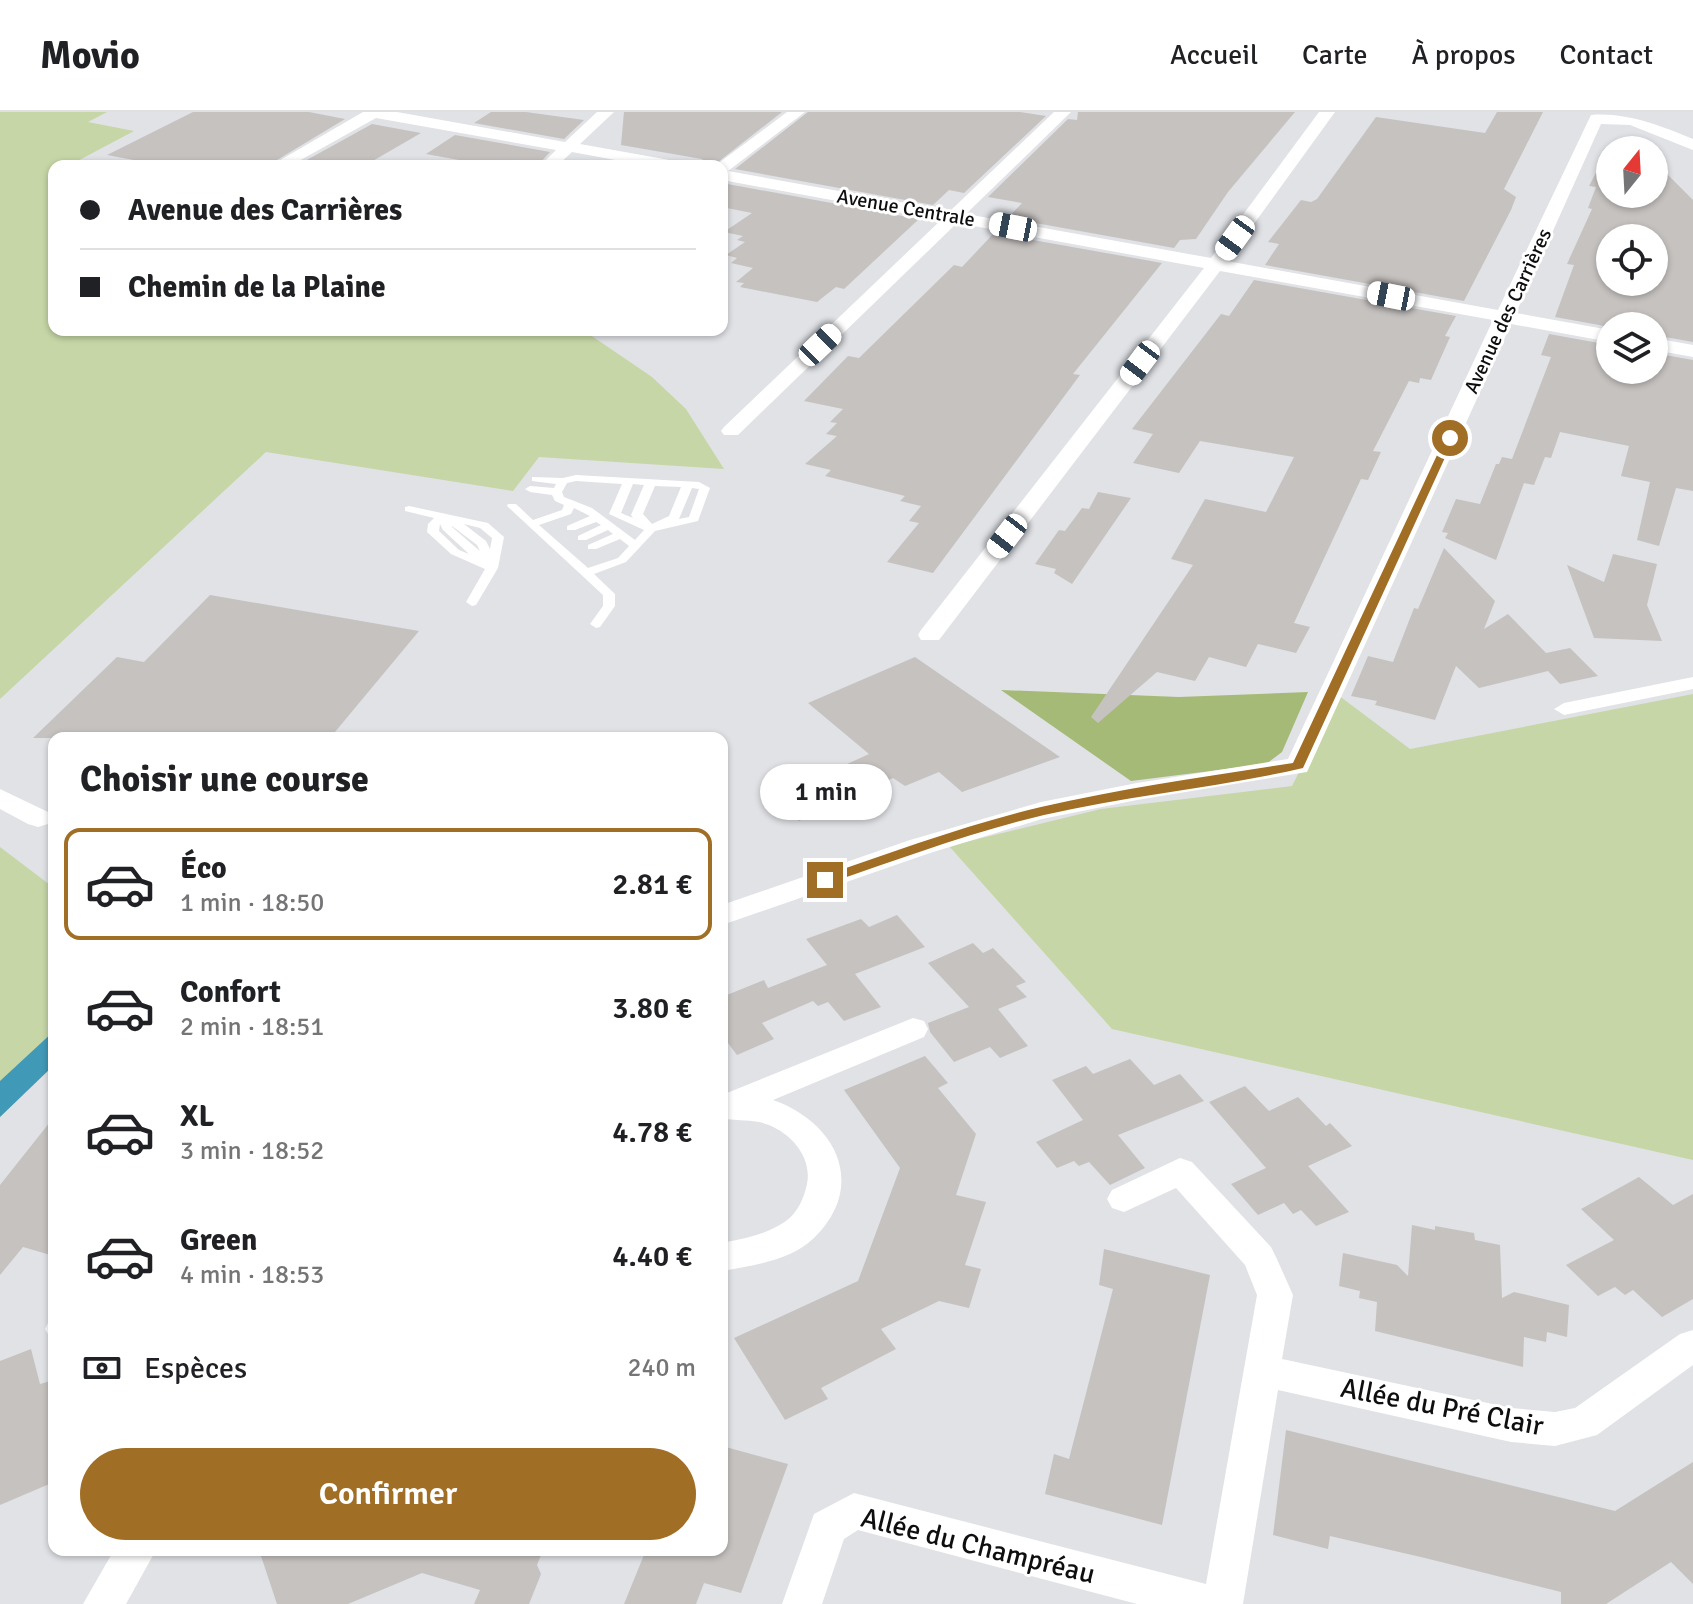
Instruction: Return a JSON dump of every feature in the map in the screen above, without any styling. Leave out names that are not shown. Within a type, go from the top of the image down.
[{"type":"street","points":[[289,160],[374,112],[642,160]]},
{"type":"street","points":[[555,160],[606,112]]},
{"type":"street","points":[[728,164],[797,112]]},
{"type":"street","points":[[731,431],[1063,112]]},
{"type":"street","points":[[930,635],[1216,264],[1327,112]]},
{"type":"street","points":[[1609,115],[1643,112]]},
{"type":"street","points":[[1609,115],[1693,145]]},
{"type":"street","name":"Avenue des Carrières","points":[[728,912],[943,839],[1040,812],[1131,792],[1298,766],[1506,317],[1609,115]]},
{"type":"street","name":"Avenue Centrale","points":[[728,176],[1596,333]]},
{"type":"street","points":[[1668,347],[1693,351]]},
{"type":"street","points":[[1564,709],[1693,683]]},
{"type":"street","points":[[0,798],[38,818]]},
{"type":"street","points":[[728,1105],[913,1029]]},
{"type":"street","points":[[728,1107],[756,1108],[784,1117],[807,1133],[822,1154],[827,1180],[821,1204],[805,1228],[779,1245],[748,1255],[728,1257]]},
{"type":"street","points":[[1124,1199],[1180,1171],[1259,1257],[1275,1295],[1223,1604]]},
{"type":"street","name":"Allée du Pré Clair","points":[[1263,1371],[1511,1425],[1555,1429],[1584,1423],[1693,1345]]},
{"type":"street","name":"Allée du Champréau","points":[[802,1604],[828,1527],[854,1511],[1210,1604]]},
{"type":"street","points":[[103,1604],[132,1556]]},
{"type":"lane","points":[[533,484],[560,486],[576,478],[688,484],[705,488],[694,519],[651,529],[615,514],[629,481]]},
{"type":"lane","points":[[651,482],[637,515],[651,529]]},
{"type":"lane","points":[[586,573],[622,560],[651,529],[674,518],[688,484]]},
{"type":"lane","points":[[560,486],[559,499],[588,510],[635,545]]},
{"type":"lane","points":[[531,524],[567,512],[570,504]]},
{"type":"lane","points":[[512,506],[609,594],[609,606],[596,624]]},
{"type":"lane","points":[[409,509],[443,515],[482,543],[492,568]]},
{"type":"lane","points":[[443,515],[434,524],[433,532],[455,552],[492,568]]},
{"type":"lane","points":[[571,528],[598,517]]},
{"type":"lane","points":[[582,538],[609,526]]},
{"type":"lane","points":[[592,547],[619,536]]},
{"type":"lane","points":[[472,602],[492,568]]},
{"type":"green space","points":[[0,112],[107,112],[88,122],[134,131],[79,160],[48,160],[48,336],[592,336],[652,377],[686,409],[724,469],[539,457],[513,491],[266,452],[0,699]]},
{"type":"green space","points":[[1001,690],[1179,697],[1308,692],[1282,752],[1266,764],[1131,781]]},
{"type":"green space","points":[[1693,694],[1693,1160],[1112,1029],[949,846],[1101,809],[1292,786],[1338,695],[1410,749]]},
{"type":"green space","points":[[0,847],[48,883],[48,1071],[0,1117]]},
{"type":"water","points":[[48,1037],[48,1071],[0,1117],[0,1081]]},
{"type":"building","points":[[193,112],[309,112],[345,119],[277,160],[134,160],[107,155]]},
{"type":"building","points":[[491,112],[526,112],[584,120],[564,139],[474,123]]},
{"type":"building","points":[[624,112],[782,112],[721,160],[703,160],[621,145]]},
{"type":"building","points":[[808,112],[1020,112],[1046,116],[964,193],[949,190],[933,205],[735,169]]},
{"type":"building","points":[[1078,112],[1295,112],[1228,192],[1196,239],[1180,240],[1174,248],[1008,218],[1022,203],[988,197],[1068,119],[1077,120]]},
{"type":"building","points":[[1497,112],[1543,112],[1504,189],[1516,197],[1511,210],[1464,301],[1265,265],[1279,244],[1268,242],[1301,200],[1311,202],[1317,199],[1376,117],[1485,133]]},
{"type":"building","points":[[372,124],[421,133],[374,160],[307,160]]},
{"type":"building","points":[[455,135],[550,152],[543,160],[459,160],[426,154]]},
{"type":"building","points":[[1596,173],[1596,187],[1589,186]]},
{"type":"building","points":[[1668,175],[1693,200],[1693,342],[1668,338],[1668,312],[1596,312],[1596,324],[1555,317],[1574,265],[1567,264],[1592,209],[1588,208],[1596,187],[1596,208],[1668,208]]},
{"type":"building","points":[[728,184],[919,219],[844,289],[836,287],[817,302],[740,287],[744,283],[736,282],[753,268],[731,263],[737,258],[728,254],[745,242],[737,240],[743,236],[728,233],[728,229],[752,213],[728,208]]},
{"type":"building","points":[[994,233],[1162,263],[1073,374],[1080,375],[933,573],[887,562],[919,523],[909,521],[921,506],[900,501],[905,496],[825,476],[831,470],[805,464],[837,436],[826,434],[837,423],[830,422],[843,409],[804,401],[848,356],[859,358],[954,265],[962,267]]},
{"type":"building","points":[[1254,280],[1456,316],[1445,336],[1450,337],[1431,380],[1420,378],[1419,383],[1409,381],[1373,451],[1381,452],[1368,480],[1361,479],[1294,623],[1310,627],[1296,653],[1258,644],[1246,667],[1209,657],[1195,681],[1157,672],[1098,723],[1091,717],[1193,565],[1171,559],[1205,499],[1266,512],[1294,457],[1200,441],[1179,473],[1133,463],[1153,434],[1132,429],[1221,314],[1229,316]]},
{"type":"building","points":[[1549,334],[1596,342],[1596,384],[1668,384],[1668,356],[1693,360],[1693,491],[1676,488],[1659,546],[1637,540],[1650,482],[1621,476],[1629,446],[1560,432],[1551,458],[1545,457],[1534,485],[1524,483],[1496,560],[1445,538],[1448,533],[1442,532],[1456,499],[1480,504],[1496,464],[1502,457],[1512,459],[1551,357],[1541,355]]},
{"type":"building","points":[[1098,492],[1131,498],[1072,584],[1054,573],[1056,569],[1035,564],[1059,530],[1065,531],[1082,508],[1089,509]]},
{"type":"building","points":[[1444,548],[1495,601],[1484,629],[1508,614],[1546,653],[1570,648],[1598,676],[1560,684],[1548,671],[1479,688],[1456,666],[1435,720],[1351,696],[1368,656],[1393,662],[1414,608],[1418,609]]},
{"type":"building","points":[[1613,554],[1657,564],[1647,605],[1662,641],[1594,638],[1567,565],[1604,582]]},
{"type":"building","points":[[210,595],[419,631],[335,732],[48,732],[48,738],[33,738],[117,657],[144,662]]},
{"type":"building","points":[[915,657],[1060,757],[962,792],[939,772],[905,786],[893,778],[799,821],[773,798],[869,754],[808,703]]},
{"type":"building","points":[[897,915],[925,947],[855,974],[881,1007],[844,1021],[828,1002],[818,1006],[813,1001],[762,1023],[774,1039],[737,1055],[728,1043],[728,995],[764,980],[768,988],[827,965],[806,939],[861,919],[869,927]]},
{"type":"building","points":[[973,943],[983,953],[993,948],[1026,982],[1016,986],[1027,997],[998,1009],[1028,1046],[1000,1058],[990,1047],[954,1062],[930,1032],[928,1023],[969,1007],[928,963]]},
{"type":"building","points":[[925,1056],[948,1083],[938,1088],[976,1134],[956,1195],[986,1202],[965,1265],[981,1269],[969,1308],[939,1301],[881,1329],[896,1349],[821,1388],[828,1399],[785,1420],[734,1338],[858,1281],[900,1168],[844,1090]]},
{"type":"building","points":[[1130,1059],[1154,1085],[1180,1074],[1204,1101],[1118,1135],[1145,1168],[1110,1185],[1089,1162],[1079,1166],[1074,1161],[1057,1168],[1036,1142],[1083,1120],[1052,1080],[1086,1066],[1093,1074]]},
{"type":"building","points":[[1245,1086],[1269,1111],[1298,1097],[1326,1126],[1330,1123],[1352,1146],[1308,1166],[1349,1212],[1316,1226],[1301,1210],[1293,1214],[1284,1203],[1258,1215],[1231,1184],[1266,1168],[1209,1102]]},
{"type":"building","points":[[48,1125],[48,1254],[23,1247],[0,1275],[0,1185]]},
{"type":"building","points":[[1639,1177],[1673,1205],[1693,1194],[1693,1299],[1662,1317],[1633,1290],[1625,1295],[1615,1287],[1598,1296],[1566,1265],[1614,1240],[1581,1209]]},
{"type":"building","points":[[1412,1225],[1474,1233],[1475,1240],[1500,1245],[1502,1298],[1514,1292],[1569,1305],[1567,1337],[1547,1332],[1546,1342],[1524,1337],[1523,1367],[1375,1331],[1377,1302],[1359,1298],[1360,1291],[1339,1286],[1343,1253],[1397,1265],[1408,1276]]},
{"type":"building","points":[[1104,1249],[1210,1275],[1162,1525],[1045,1494],[1054,1454],[1069,1459],[1113,1289],[1099,1285]]},
{"type":"building","points":[[31,1349],[40,1384],[48,1382],[48,1485],[0,1505],[0,1361]]},
{"type":"building","points":[[1286,1430],[1615,1511],[1693,1462],[1693,1584],[1671,1562],[1606,1604],[1561,1604],[1561,1592],[1425,1558],[1330,1536],[1328,1549],[1273,1535]]},
{"type":"building","points":[[728,1448],[788,1464],[741,1593],[704,1583],[696,1604],[624,1604],[644,1556],[728,1556]]},
{"type":"building","points":[[261,1556],[541,1556],[537,1565],[541,1574],[529,1604],[474,1604],[480,1590],[422,1573],[348,1604],[277,1604]]},
{"type":"route","points":[[825,880],[943,839],[1040,812],[1131,792],[1298,766],[1450,438]]}]
